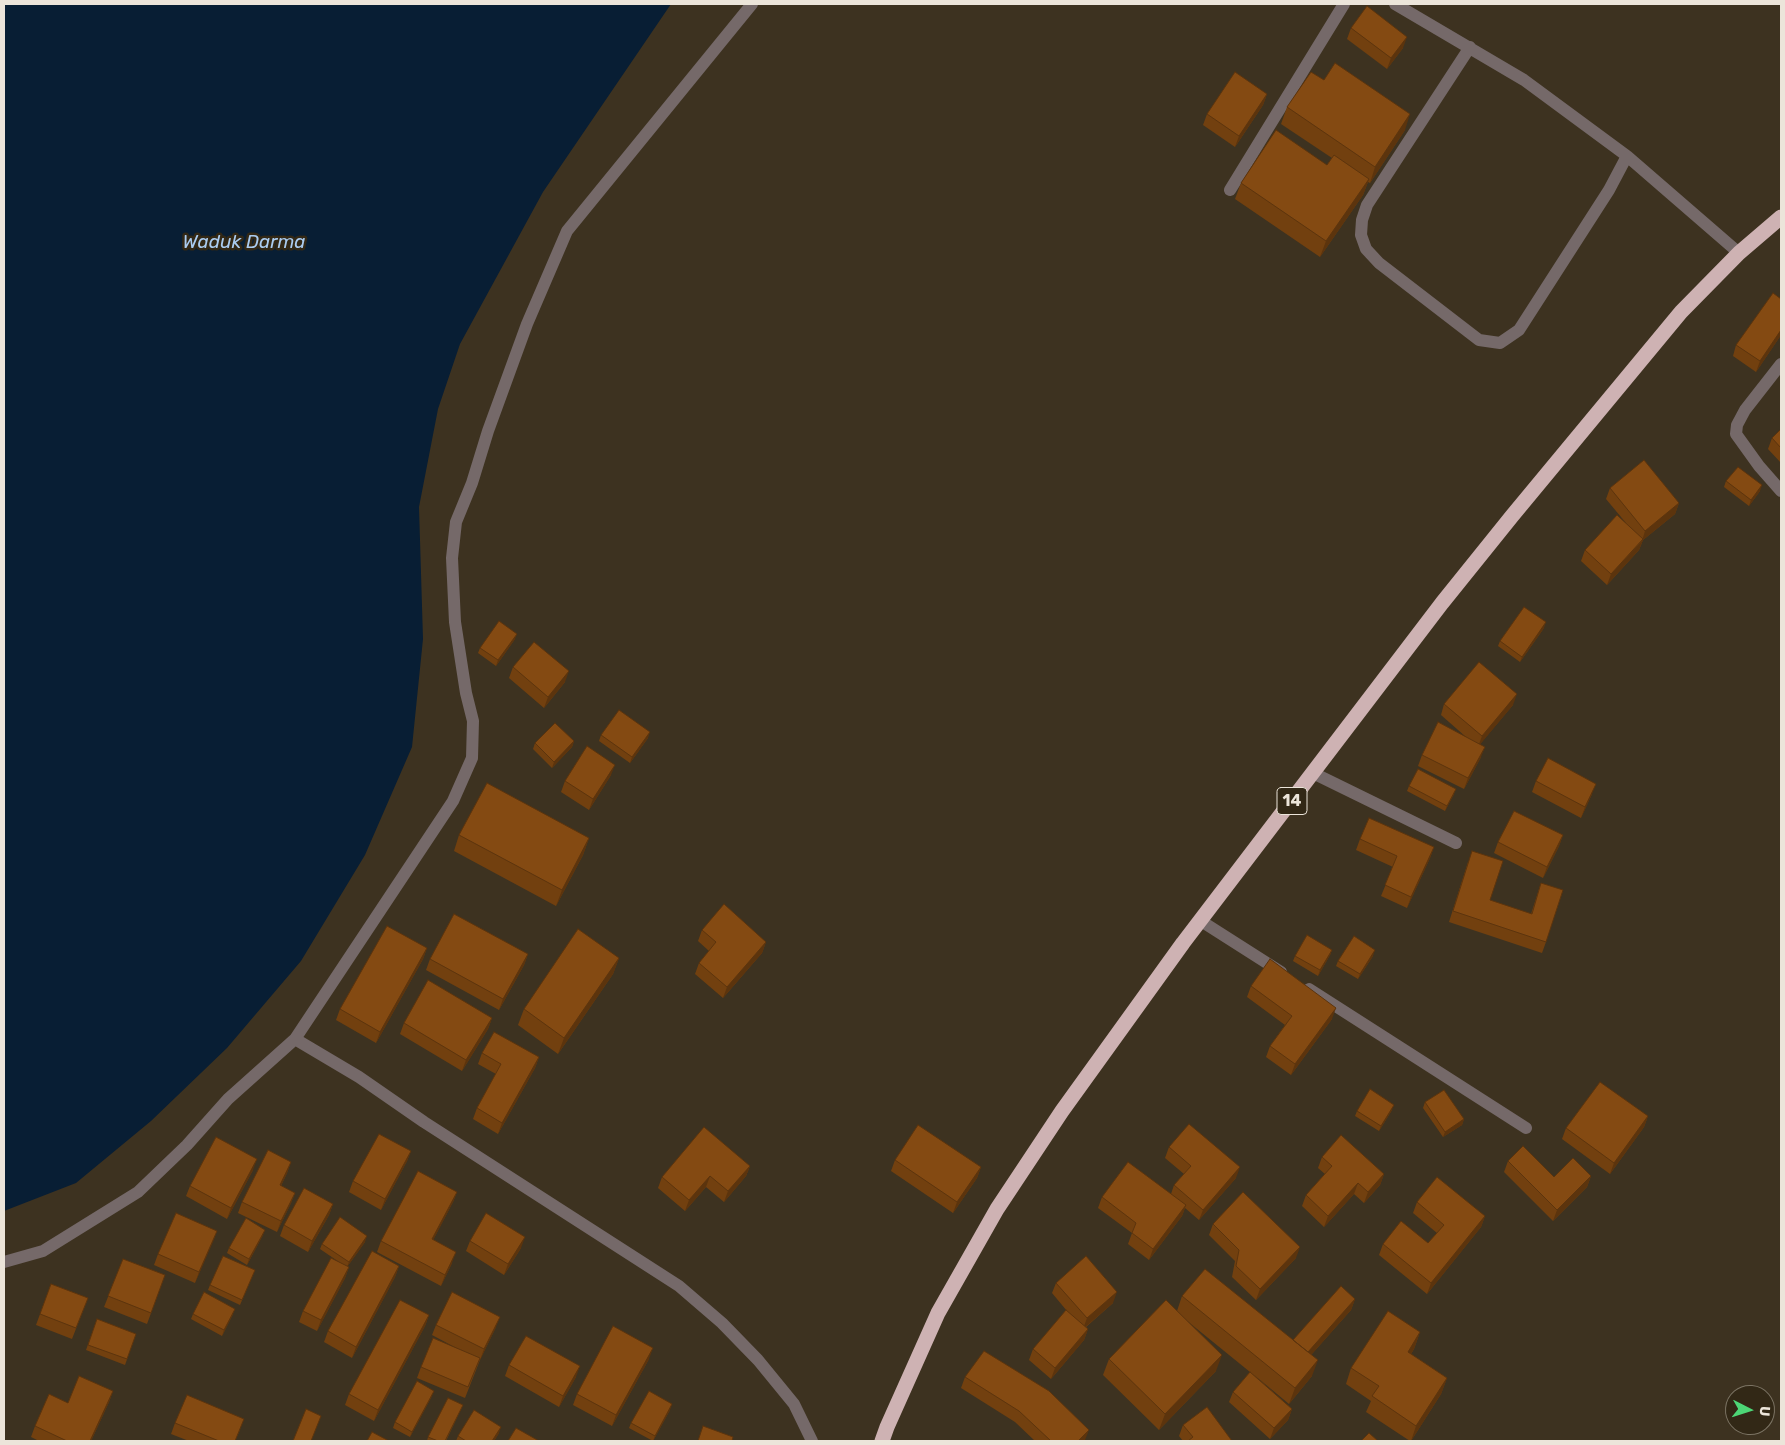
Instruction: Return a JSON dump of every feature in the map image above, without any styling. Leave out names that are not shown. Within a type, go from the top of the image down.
[{"type":"highway","name":"14","points":[[882,1441],[938,1313],[997,1209],[1062,1111],[1201,920],[1442,604],[1512,516],[1681,312],[1739,253],[1781,217]]},
{"type":"street","points":[[4,1262],[43,1251],[138,1192],[187,1145],[228,1099],[295,1039],[452,801],[472,758],[473,721],[466,693],[455,622],[452,558],[456,522],[472,483],[488,431],[527,324],[567,231],[752,4]]},
{"type":"street","points":[[1230,190],[1344,4]]},
{"type":"street","points":[[1395,4],[1524,80],[1627,156],[1739,253]]},
{"type":"street","points":[[1470,47],[1366,205],[1361,235],[1366,249],[1379,263],[1479,340],[1500,343],[1519,330],[1609,190],[1627,156]]},
{"type":"street","points":[[1781,364],[1745,410],[1737,426],[1736,434],[1759,466],[1781,491]]},
{"type":"street","points":[[1313,773],[1456,843]]},
{"type":"street","points":[[1201,920],[1526,1128]]},
{"type":"street","points":[[295,1039],[359,1077],[424,1122],[679,1286],[722,1323],[758,1360],[794,1404],[812,1441]]},
{"type":"water","name":"Waduk Darma","points":[[4,4],[671,4],[543,192],[460,344],[438,409],[419,507],[423,639],[412,747],[365,855],[301,961],[227,1048],[151,1121],[76,1183],[4,1211]]},
{"type":"building","points":[[1367,6],[1407,37],[1391,58],[1351,28]]},
{"type":"building","points":[[1335,63],[1410,114],[1375,167],[1287,107],[1311,72],[1324,80]]},
{"type":"building","points":[[1235,72],[1267,94],[1239,136],[1207,114]]},
{"type":"building","points":[[1276,130],[1327,165],[1334,155],[1369,179],[1326,241],[1241,183]]},
{"type":"building","points":[[1773,293],[1781,299],[1781,330],[1760,361],[1736,345]]},
{"type":"building","points":[[1781,429],[1781,448],[1772,438]]},
{"type":"building","points":[[1644,460],[1679,503],[1645,531],[1610,488]]},
{"type":"building","points":[[1738,467],[1762,485],[1751,500],[1726,481]]},
{"type":"building","points":[[1617,515],[1643,539],[1611,574],[1585,550]]},
{"type":"building","points":[[1524,607],[1546,622],[1522,657],[1500,641]]},
{"type":"building","points":[[499,621],[517,634],[498,660],[480,648]]},
{"type":"building","points":[[534,642],[569,671],[548,697],[513,667]]},
{"type":"building","points":[[1479,662],[1517,694],[1482,736],[1444,704]]},
{"type":"building","points":[[619,710],[650,732],[632,757],[601,735]]},
{"type":"building","points":[[1438,722],[1485,747],[1468,778],[1422,755]]},
{"type":"building","points":[[555,723],[574,741],[554,762],[535,743]]},
{"type":"building","points":[[587,746],[615,765],[593,799],[565,781]]},
{"type":"building","points":[[1548,758],[1596,784],[1585,807],[1536,781]]},
{"type":"building","points":[[1418,769],[1456,789],[1447,806],[1409,786]]},
{"type":"building","points":[[487,783],[589,838],[562,890],[459,835]]},
{"type":"building","points":[[1514,811],[1563,835],[1547,867],[1498,842]]},
{"type":"building","points":[[1369,818],[1434,847],[1411,897],[1385,885],[1397,856],[1360,839]]},
{"type":"building","points":[[1472,851],[1503,861],[1490,900],[1532,914],[1541,883],[1563,890],[1546,942],[1453,911]]},
{"type":"building","points":[[724,904],[766,942],[727,987],[699,963],[716,942],[702,930]]},
{"type":"building","points":[[454,914],[528,954],[503,999],[430,959]]},
{"type":"building","points":[[387,926],[427,948],[380,1032],[340,1009]]},
{"type":"building","points":[[578,929],[619,958],[564,1038],[524,1009]]},
{"type":"building","points":[[1307,935],[1332,950],[1320,970],[1295,956]]},
{"type":"building","points":[[1354,936],[1375,950],[1360,974],[1338,961]]},
{"type":"building","points":[[1270,959],[1336,1008],[1295,1064],[1270,1046],[1292,1016],[1251,986]]},
{"type":"building","points":[[428,980],[492,1018],[466,1060],[404,1023]]},
{"type":"building","points":[[494,1032],[539,1057],[502,1123],[477,1108],[501,1064],[482,1053]]},
{"type":"building","points":[[1600,1082],[1648,1116],[1614,1163],[1566,1128]]},
{"type":"building","points":[[1370,1089],[1394,1105],[1381,1126],[1357,1111]]},
{"type":"building","points":[[1444,1090],[1464,1119],[1445,1132],[1425,1102]]},
{"type":"building","points":[[1189,1124],[1240,1167],[1203,1210],[1174,1185],[1191,1166],[1169,1147]]},
{"type":"building","points":[[918,1125],[981,1167],[957,1202],[895,1160]]},
{"type":"building","points":[[704,1127],[750,1166],[728,1191],[710,1176],[689,1200],[662,1177]]},
{"type":"building","points":[[379,1134],[411,1151],[385,1199],[353,1181]]},
{"type":"building","points":[[1341,1135],[1384,1174],[1368,1192],[1358,1183],[1328,1216],[1306,1195],[1332,1166],[1322,1157]]},
{"type":"building","points":[[216,1137],[257,1159],[231,1208],[190,1186]]},
{"type":"building","points":[[1523,1146],[1554,1177],[1573,1158],[1591,1176],[1557,1210],[1508,1161]]},
{"type":"building","points":[[268,1150],[291,1162],[280,1185],[295,1193],[281,1221],[242,1202]]},
{"type":"building","points":[[1128,1162],[1186,1205],[1153,1249],[1132,1233],[1136,1223],[1102,1197]]},
{"type":"building","points":[[418,1171],[457,1192],[432,1239],[456,1252],[445,1275],[381,1241]]},
{"type":"building","points":[[1437,1177],[1485,1216],[1431,1283],[1383,1244],[1401,1221],[1428,1243],[1444,1225],[1417,1202]]},
{"type":"building","points":[[304,1188],[333,1204],[312,1241],[284,1225]]},
{"type":"building","points":[[1243,1192],[1300,1247],[1260,1289],[1236,1266],[1239,1250],[1213,1224]]},
{"type":"building","points":[[176,1213],[217,1231],[199,1272],[158,1254]]},
{"type":"building","points":[[486,1213],[525,1237],[508,1264],[470,1241]]},
{"type":"building","points":[[340,1217],[367,1236],[349,1262],[322,1244]]},
{"type":"building","points":[[246,1218],[265,1230],[249,1259],[229,1248]]},
{"type":"building","points":[[372,1251],[399,1266],[356,1347],[328,1331]]},
{"type":"building","points":[[223,1256],[255,1270],[242,1300],[210,1285]]},
{"type":"building","points":[[1086,1256],[1117,1292],[1087,1318],[1056,1283]]},
{"type":"building","points":[[331,1258],[349,1267],[321,1320],[303,1311]]},
{"type":"building","points":[[123,1259],[165,1275],[151,1313],[108,1296]]},
{"type":"building","points":[[1205,1269],[1318,1360],[1295,1388],[1182,1296]]},
{"type":"building","points":[[51,1284],[88,1298],[76,1328],[40,1314]]},
{"type":"building","points":[[1341,1286],[1355,1299],[1308,1352],[1293,1340]]},
{"type":"building","points":[[204,1292],[235,1309],[224,1330],[193,1314]]},
{"type":"building","points":[[452,1292],[500,1317],[484,1349],[436,1325]]},
{"type":"building","points":[[400,1300],[429,1315],[378,1410],[349,1394]]},
{"type":"building","points":[[1166,1300],[1222,1355],[1165,1414],[1109,1359]]},
{"type":"building","points":[[1066,1310],[1088,1329],[1055,1368],[1033,1349]]},
{"type":"building","points":[[1388,1311],[1420,1332],[1408,1352],[1447,1378],[1416,1426],[1372,1396],[1379,1386],[1351,1368]]},
{"type":"building","points":[[97,1319],[136,1334],[127,1359],[88,1345]]},
{"type":"building","points":[[613,1326],[653,1348],[616,1415],[577,1394]]},
{"type":"building","points":[[526,1336],[580,1366],[563,1396],[509,1365]]},
{"type":"building","points":[[433,1338],[480,1358],[468,1387],[421,1367]]},
{"type":"building","points":[[984,1351],[1049,1391],[1089,1430],[1078,1441],[1051,1441],[1019,1411],[965,1377]]},
{"type":"building","points":[[1250,1372],[1292,1409],[1274,1428],[1233,1392]]},
{"type":"building","points":[[79,1376],[113,1391],[90,1441],[67,1441],[35,1426],[49,1394],[68,1403]]},
{"type":"building","points":[[417,1381],[434,1391],[412,1432],[395,1422]]},
{"type":"building","points":[[649,1391],[672,1404],[655,1436],[631,1423]]},
{"type":"building","points":[[187,1395],[244,1419],[235,1441],[219,1441],[175,1423]]},
{"type":"building","points":[[448,1398],[463,1405],[445,1441],[438,1441],[428,1437]]},
{"type":"building","points":[[1207,1407],[1232,1441],[1188,1441],[1193,1437],[1183,1425]]},
{"type":"building","points":[[306,1409],[321,1416],[311,1441],[293,1441]]},
{"type":"building","points":[[474,1410],[501,1427],[492,1441],[466,1441],[458,1436]]},
{"type":"building","points":[[703,1426],[733,1437],[732,1441],[698,1441]]},
{"type":"building","points":[[516,1428],[539,1441],[508,1441]]},
{"type":"building","points":[[372,1432],[389,1441],[367,1441]]},
{"type":"building","points":[[1369,1433],[1378,1441],[1361,1441]]}]
